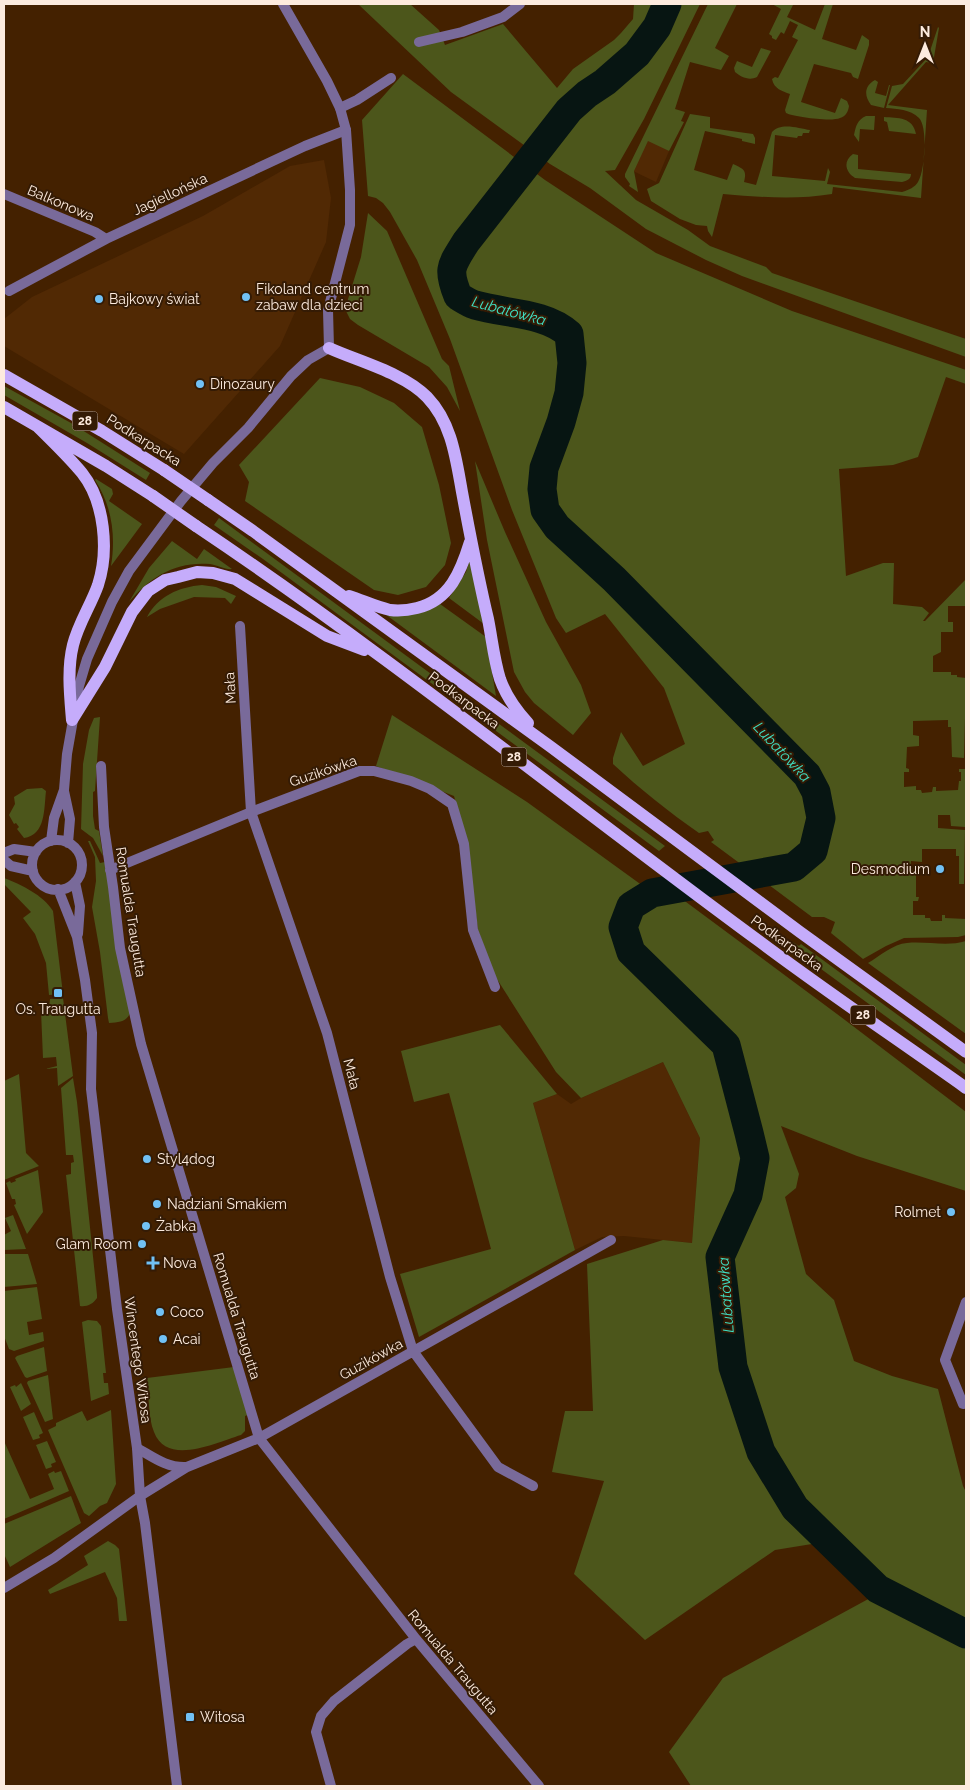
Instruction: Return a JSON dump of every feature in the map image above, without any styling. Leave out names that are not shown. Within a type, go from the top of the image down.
[{"type":"main road","points":[[329,348],[395,375],[407,382],[427,398],[438,412],[454,449],[470,539],[500,679],[515,709],[551,747]]},
{"type":"main road","name":"Podkarpacka","points":[[4,375],[102,431],[208,500],[551,747],[687,849],[966,1052]]},
{"type":"main road","name":"Podkarpacka","points":[[4,407],[153,496],[258,567],[380,656],[760,942],[966,1088]]},
{"type":"main road","points":[[37,426],[82,474],[99,507],[104,538],[102,564],[97,586],[72,645],[69,681],[72,720]]},
{"type":"main road","points":[[336,591],[391,610],[409,610],[426,606],[441,598],[450,587],[462,566],[470,539]]},
{"type":"main road","points":[[72,720],[105,667],[132,612],[148,591],[164,580],[197,572],[213,573],[235,580],[327,636],[380,656]]},
{"type":"street","points":[[68,842],[70,819],[64,790],[66,754],[72,720],[87,659],[112,602],[129,571],[175,509],[213,463],[248,428],[308,360],[329,348],[328,310],[350,225],[346,130],[340,108],[328,81],[283,4]]},
{"type":"street","points":[[418,42],[462,32],[503,17],[520,4]]},
{"type":"street","points":[[340,108],[357,100],[391,78]]},
{"type":"street","name":"Jagiellońska","points":[[9,292],[106,239],[305,146],[346,130]]},
{"type":"street","name":"Balkonowa","points":[[4,194],[96,232],[106,239]]},
{"type":"street","name":"Mała","points":[[240,626],[251,812],[327,1033],[390,1277],[413,1351],[498,1467],[533,1486]]},
{"type":"street","name":"Romualda Traugutta","points":[[101,766],[104,827],[120,948],[141,1044],[259,1438],[416,1639],[539,1786]]},
{"type":"street","name":"Guzikówka","points":[[110,870],[251,812],[359,771],[374,771],[412,781],[430,789],[452,804],[464,844],[473,930],[495,987]]},
{"type":"street","points":[[51,841],[54,818],[64,790]]},
{"type":"street","points":[[61,840],[68,842],[80,853],[82,861],[80,876],[68,887],[58,889],[46,887],[40,883],[34,871],[33,862],[36,852],[42,845],[51,841],[61,840]]},
{"type":"street","points":[[4,853],[14,849],[36,852]]},
{"type":"street","points":[[4,860],[11,866],[34,871]]},
{"type":"street","name":"Wincentego Witosa","points":[[75,882],[80,906],[77,937]]},
{"type":"street","name":"Wincentego Witosa","points":[[58,889],[77,937],[86,980],[92,1033],[91,1089],[117,1309],[137,1448],[140,1496],[145,1523],[177,1786]]},
{"type":"street","name":"Guzikówka","points":[[4,1588],[54,1558],[140,1496],[188,1467],[259,1438],[611,1240]]},
{"type":"street","points":[[963,1404],[945,1360],[966,1302]]},
{"type":"street","points":[[137,1448],[162,1463],[175,1467],[188,1467]]},
{"type":"street","points":[[332,1786],[316,1732],[321,1716],[334,1701],[406,1644],[416,1639]]},
{"type":"shaded area","points":[[648,140],[669,151],[656,182],[633,171]]},
{"type":"shaded area","points":[[324,160],[331,198],[326,242],[280,346],[184,454],[4,346],[4,319],[32,297],[203,216],[290,166]]},
{"type":"shaded area","points":[[663,1062],[700,1138],[692,1243],[624,1236],[602,1237],[575,1250],[533,1103],[557,1094],[571,1104]]},
{"type":"green space","points":[[358,4],[410,4],[439,30],[445,45],[503,24],[557,88],[573,69],[621,33],[633,19],[634,4],[700,4],[644,119],[615,170],[605,171],[636,200],[688,230],[710,246],[766,267],[772,273],[966,339],[966,357],[742,276],[646,229],[590,188],[550,164],[451,92]]},
{"type":"green space","points":[[708,4],[737,4],[715,48],[729,56],[721,70],[690,62],[675,109],[685,112],[681,121],[684,122],[669,151],[648,141],[634,171],[638,192],[629,186],[630,184],[625,174]]},
{"type":"green space","points":[[772,4],[793,5],[787,17],[815,30],[825,4],[833,4],[822,39],[856,50],[862,35],[869,40],[858,79],[853,77],[851,73],[814,64],[801,102],[835,113],[841,98],[847,101],[849,106],[844,116],[836,119],[822,119],[786,113],[785,110],[790,94],[776,87],[772,79],[778,78],[798,40],[792,37],[798,25],[790,21],[784,34],[781,32],[776,40],[772,38],[769,34],[781,9]]},
{"type":"green space","points":[[938,27],[933,63],[926,62],[888,105],[927,110],[924,147],[924,130],[919,118],[908,111],[886,108],[892,86],[903,84],[928,57]]},
{"type":"green space","points":[[761,48],[771,51],[757,77],[745,78],[735,72],[734,68],[737,61],[752,67]]},
{"type":"green space","points":[[403,74],[545,180],[656,253],[792,311],[966,370],[966,384],[946,377],[918,457],[893,465],[839,469],[846,576],[883,563],[894,563],[893,604],[922,607],[929,613],[923,621],[966,579],[966,606],[948,606],[948,622],[953,622],[953,632],[941,632],[941,652],[933,656],[933,672],[951,672],[951,675],[966,678],[964,758],[952,757],[951,727],[948,727],[948,720],[913,721],[913,735],[919,736],[919,746],[907,747],[906,768],[909,769],[909,772],[904,772],[904,787],[916,786],[916,790],[921,790],[922,793],[932,792],[933,787],[936,787],[936,791],[958,790],[959,781],[961,781],[959,769],[965,769],[965,827],[951,826],[950,815],[938,815],[938,828],[965,830],[964,884],[959,884],[959,856],[956,856],[956,849],[922,849],[922,862],[911,861],[910,870],[923,870],[922,873],[916,874],[916,897],[919,897],[918,901],[913,901],[913,915],[925,915],[925,918],[930,918],[931,921],[942,921],[942,915],[945,915],[945,918],[966,919],[966,935],[958,937],[904,938],[863,959],[831,933],[835,922],[824,917],[812,917],[711,842],[714,840],[708,831],[699,833],[655,800],[613,764],[621,732],[643,766],[685,744],[664,688],[605,614],[566,633],[556,618],[512,510],[450,339],[417,260],[390,212],[383,203],[376,198],[368,196],[362,120]]},
{"type":"green space","points":[[875,80],[878,82],[875,93],[886,96],[890,85],[884,108],[871,105],[866,95],[867,88]]},
{"type":"green space","points":[[690,114],[710,117],[710,128],[753,134],[755,144],[742,141],[742,139],[705,131],[694,170],[727,180],[733,164],[744,170],[744,182],[756,185],[772,132],[785,126],[810,130],[809,133],[803,133],[802,136],[797,138],[775,135],[772,176],[825,181],[828,168],[830,172],[827,184],[902,192],[912,188],[918,182],[924,161],[921,198],[833,187],[832,194],[805,197],[723,194],[712,237],[707,226],[696,225],[680,219],[651,201],[647,189],[659,183]]},
{"type":"green space","points":[[866,116],[875,116],[874,130],[860,129],[859,142],[854,135],[855,129],[859,121]]},
{"type":"green space","points":[[884,117],[908,121],[912,124],[916,134],[889,131]]},
{"type":"green space","points":[[853,154],[858,155],[858,169],[911,174],[910,177],[902,182],[855,178],[849,173],[846,166]]},
{"type":"green space","points":[[368,213],[387,231],[442,359],[449,366],[460,411],[447,387],[429,367],[358,325],[350,319],[346,311],[361,257]]},
{"type":"green space","points":[[320,378],[360,387],[394,403],[422,427],[439,485],[451,543],[445,565],[426,587],[398,595],[374,590],[245,501],[249,482],[239,465]]},
{"type":"green space","points":[[4,386],[71,423],[150,473],[146,480],[4,395]]},
{"type":"green space","points":[[475,461],[546,622],[581,685],[591,713],[573,735],[534,703],[525,692],[514,672],[487,540]]},
{"type":"green space","points":[[96,479],[112,489],[113,494],[109,501],[142,524],[111,566],[113,532],[109,511]]},
{"type":"green space","points":[[219,518],[665,846],[659,851],[263,559],[214,525]]},
{"type":"green space","points":[[172,541],[197,559],[204,549],[232,569],[210,564],[186,565],[175,568],[155,578],[129,602],[149,568]]},
{"type":"green space","points":[[471,555],[484,624],[449,598],[466,572]]},
{"type":"green space","points":[[202,585],[216,587],[236,596],[231,604],[225,598],[194,597],[160,609],[147,617],[163,598],[177,590]]},
{"type":"green space","points":[[440,604],[486,637],[496,696],[385,614],[413,614]]},
{"type":"green space","points":[[392,715],[527,802],[643,886],[682,899],[966,1112],[966,1191],[857,1156],[781,1126],[799,1174],[796,1188],[785,1197],[806,1274],[834,1300],[854,1361],[892,1376],[938,1389],[966,1492],[966,1786],[691,1786],[669,1752],[723,1678],[872,1597],[818,1543],[775,1550],[645,1640],[574,1574],[604,1481],[552,1472],[565,1411],[593,1411],[587,1264],[663,1240],[692,1243],[700,1138],[663,1062],[581,1098],[556,1072],[495,976],[478,930],[466,837],[454,796],[376,766]]},
{"type":"green space","points":[[100,717],[95,791],[93,792],[93,816],[95,829],[99,831],[103,856],[93,838],[81,829],[83,764],[89,730],[94,718]]},
{"type":"green space","points":[[42,788],[46,791],[44,813],[40,826],[31,836],[24,838],[17,829],[19,827],[16,823],[14,824],[9,815],[15,804],[14,797],[27,789]]},
{"type":"green space","points":[[88,841],[90,841],[100,863],[105,862],[131,1010],[128,1017],[123,1021],[109,1023],[108,1018],[92,907],[96,881],[95,857]]},
{"type":"green space","points":[[4,878],[38,895],[53,911],[63,994],[49,995],[46,963],[35,934],[23,918],[31,912],[4,884]]},
{"type":"green space","points":[[966,941],[966,1034],[868,963],[902,944],[952,944]]},
{"type":"green space","points":[[793,942],[799,946],[801,944],[966,1065],[966,1075],[791,947]]},
{"type":"green space","points":[[63,998],[73,1076],[58,1086],[57,1068],[45,1069],[57,1066],[56,1057],[43,1058],[41,1011],[49,1009],[50,999]]},
{"type":"green space","points":[[500,1025],[557,1094],[533,1103],[575,1250],[419,1337],[400,1274],[491,1249],[449,1093],[414,1102],[401,1051]]},
{"type":"green space","points":[[19,1074],[26,1153],[39,1166],[4,1180],[4,1081]]},
{"type":"green space","points":[[73,1078],[97,1295],[97,1298],[92,1303],[83,1306],[80,1306],[66,1175],[71,1174],[71,1163],[74,1162],[73,1155],[66,1155],[61,1088]]},
{"type":"green space","points":[[38,1170],[43,1212],[27,1234],[14,1205],[16,1204],[15,1199],[12,1199],[6,1183],[16,1181],[15,1179]]},
{"type":"green space","points":[[13,1215],[26,1249],[4,1250],[4,1235],[11,1231],[5,1218]]},
{"type":"green space","points":[[4,1254],[28,1254],[37,1284],[4,1287]]},
{"type":"green space","points":[[37,1287],[42,1319],[27,1322],[29,1335],[43,1332],[44,1341],[14,1351],[9,1349],[4,1336],[4,1291]]},
{"type":"green space","points":[[88,1320],[97,1321],[101,1326],[106,1373],[103,1373],[104,1383],[108,1383],[109,1394],[91,1401],[82,1322]]},
{"type":"green space","points":[[44,1347],[47,1371],[25,1377],[15,1358]]},
{"type":"green space","points":[[234,1367],[248,1415],[245,1416],[245,1431],[241,1435],[193,1449],[181,1450],[170,1448],[160,1442],[154,1432],[151,1420],[147,1378]]},
{"type":"green space","points":[[48,1375],[53,1419],[45,1422],[27,1383],[28,1381]]},
{"type":"green space","points":[[21,1383],[31,1404],[21,1411],[10,1387],[15,1385],[16,1387]]},
{"type":"green space","points":[[111,1410],[116,1484],[107,1503],[100,1506],[89,1516],[84,1513],[48,1430],[56,1426],[56,1423],[82,1411],[87,1421]]},
{"type":"green space","points":[[34,1412],[43,1433],[39,1435],[40,1438],[33,1440],[23,1417]]},
{"type":"green space","points":[[4,1441],[30,1499],[54,1489],[48,1474],[54,1471],[55,1473],[61,1471],[69,1491],[4,1519]]},
{"type":"green space","points":[[47,1441],[56,1462],[51,1464],[52,1467],[46,1469],[36,1445]]},
{"type":"green space","points":[[71,1496],[81,1523],[10,1567],[4,1554],[4,1524]]},
{"type":"green space","points":[[108,1541],[119,1549],[127,1621],[119,1621],[117,1598],[105,1572],[50,1594],[48,1590],[88,1565],[84,1556]]},
{"type":"waterway","name":"Lubatówka","points":[[667,4],[657,27],[637,54],[569,110],[466,242],[452,268],[452,280],[458,296],[475,305],[548,321],[569,334],[572,363],[569,393],[561,422],[544,468],[542,489],[545,510],[557,527],[614,579],[807,775],[816,792],[821,818],[813,851],[794,867],[652,893],[631,906],[623,927],[631,952],[726,1045],[755,1158],[748,1195],[720,1257],[733,1367],[761,1452],[795,1508],[878,1589],[966,1634]]},
{"type":"place","name":"Fikoland centrum zabaw dla dzieci","points":[[246,297]]},
{"type":"place","name":"Bajkowy świat","points":[[99,299]]},
{"type":"place","name":"Dinozaury","points":[[200,384]]},
{"type":"place","name":"Desmodium","points":[[940,869]]},
{"type":"place","name":"Os. Traugutta","points":[[58,993]]},
{"type":"place","name":"Styl4dog","points":[[147,1159]]},
{"type":"place","name":"Nadziani Smakiem","points":[[157,1204]]},
{"type":"place","name":"Rolmet","points":[[951,1212]]},
{"type":"place","name":"Żabka","points":[[146,1226]]},
{"type":"place","name":"Glam Room","points":[[142,1244]]},
{"type":"place","name":"Nova","points":[[153,1263]]},
{"type":"place","name":"Coco","points":[[160,1312]]},
{"type":"place","name":"Acai","points":[[163,1339]]},
{"type":"place","name":"Witosa","points":[[190,1717]]}]
